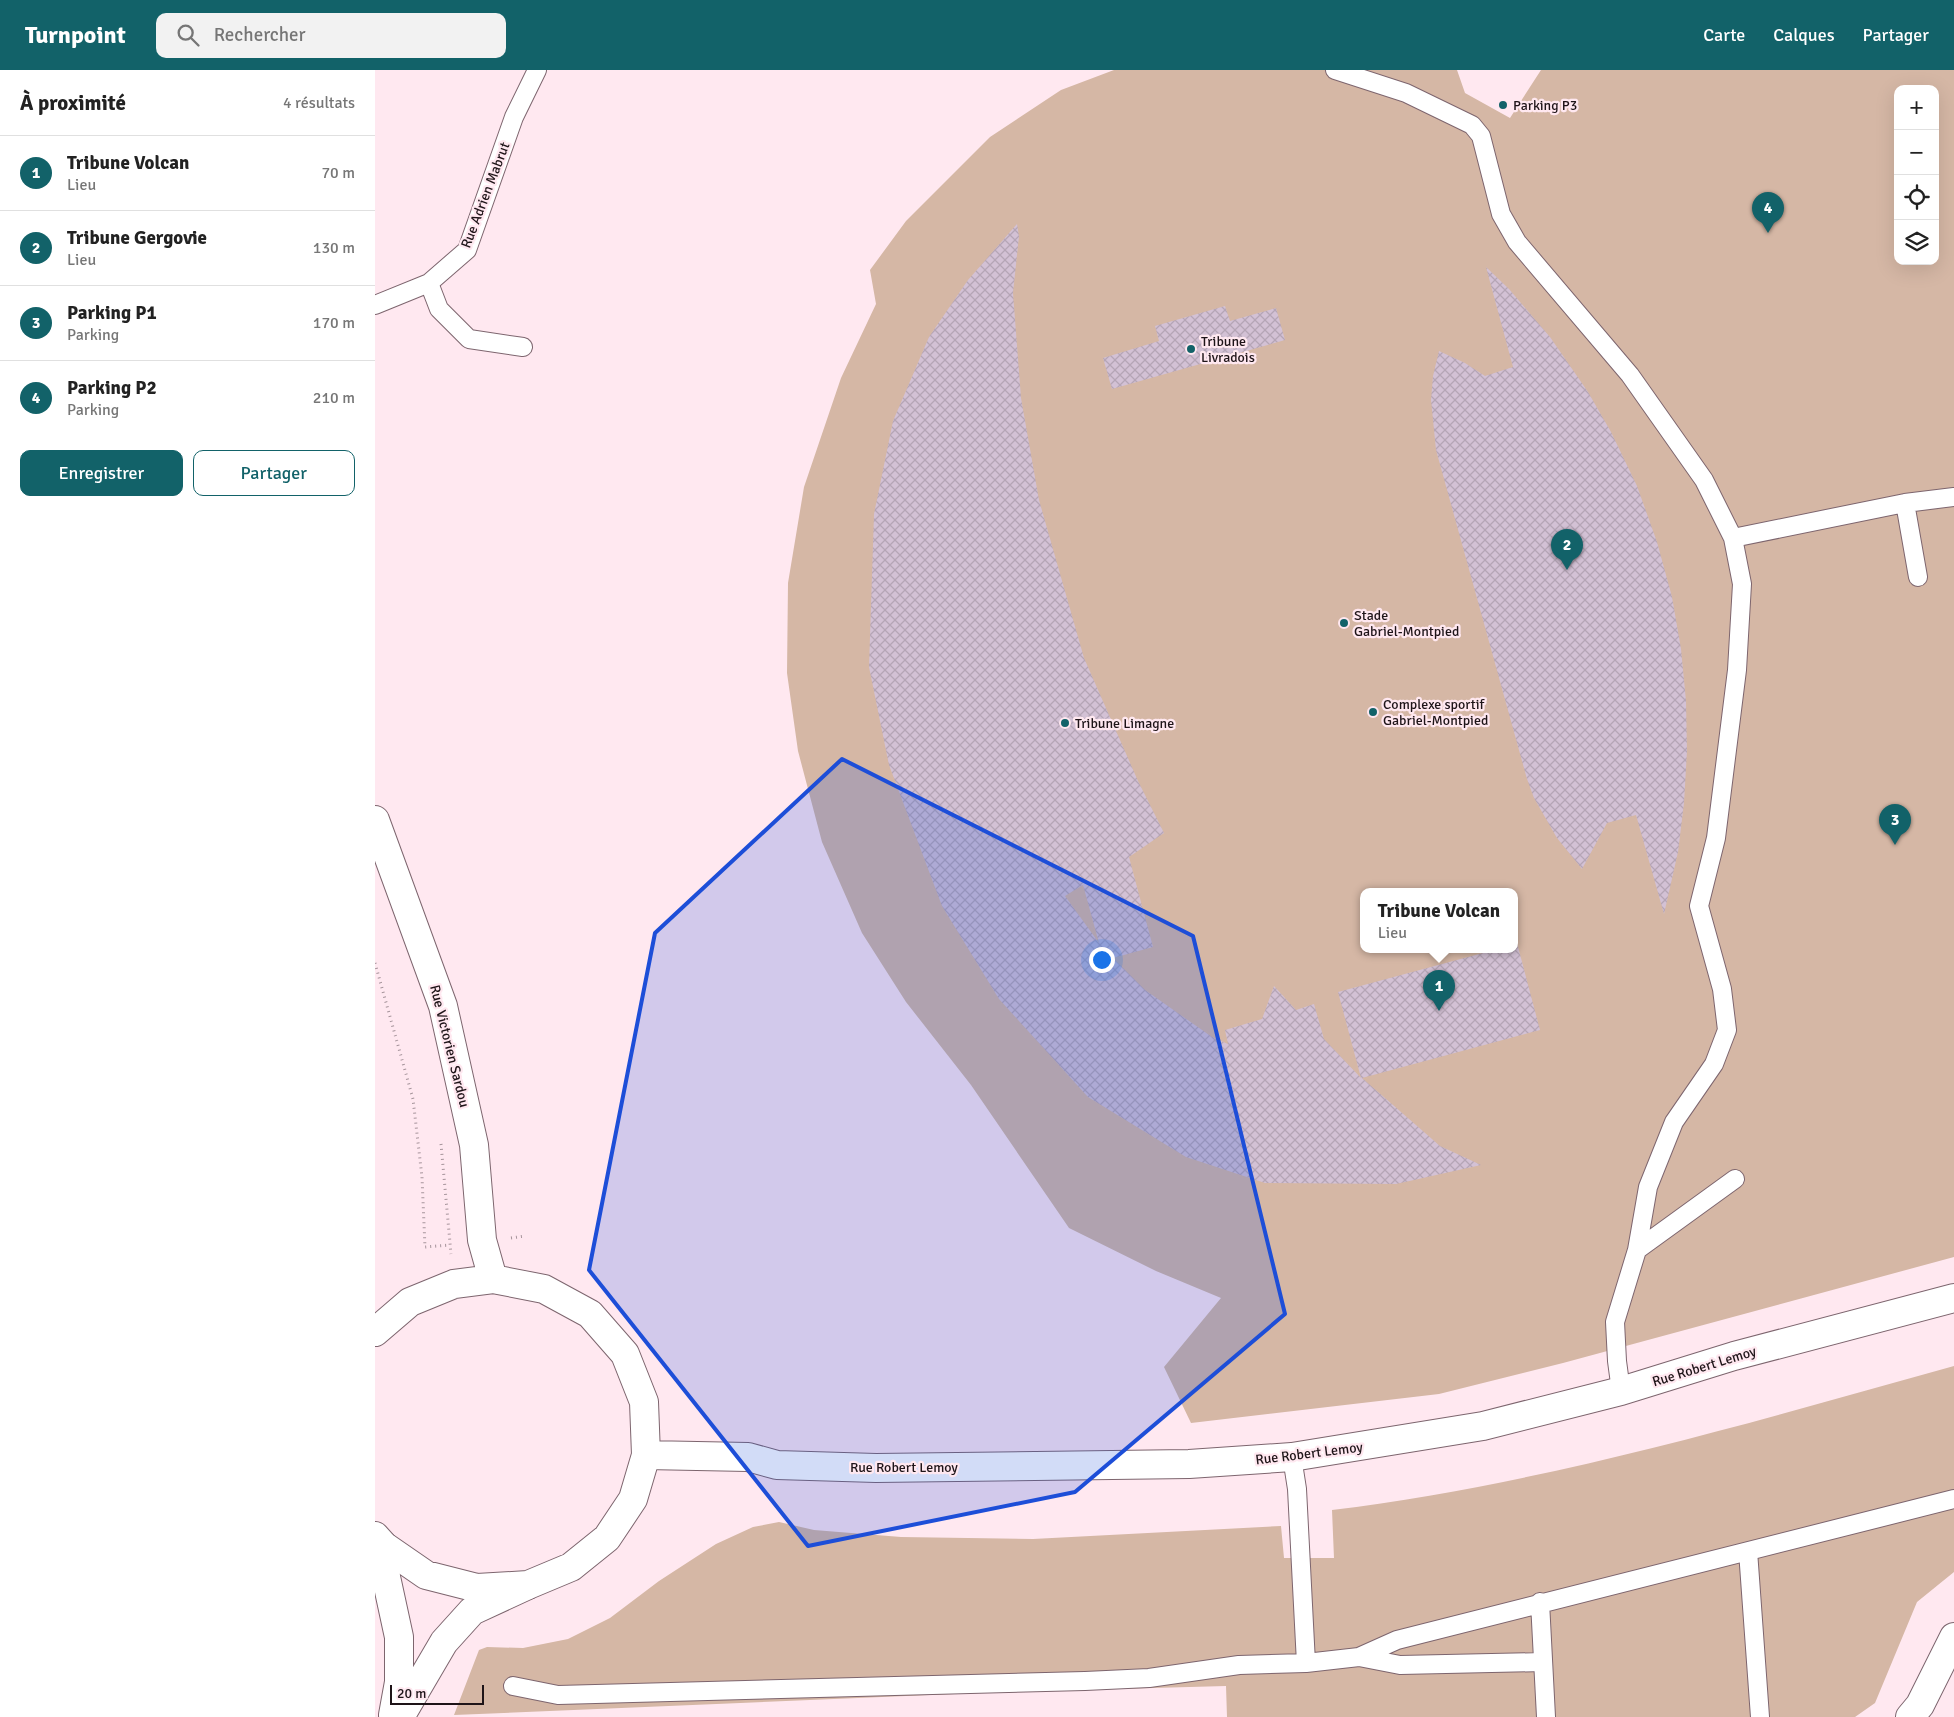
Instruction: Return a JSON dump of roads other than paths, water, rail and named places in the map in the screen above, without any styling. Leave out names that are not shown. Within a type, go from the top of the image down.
[{"type":"main road","name":"Rue Victorien Sardou","points":[[375,820],[443,1006],[474,1146],[482,1240],[493,1279]]},
{"type":"main road","points":[[375,1332],[411,1302],[454,1284],[493,1279],[544,1289],[590,1314],[625,1354],[644,1402],[646,1455],[633,1499],[607,1538],[571,1567],[472,1611],[445,1642],[400,1717]]},
{"type":"main road","name":"Rue Robert Lemoy","points":[[646,1455],[747,1457],[777,1465],[876,1468],[1170,1464],[1293,1457],[1483,1426],[1621,1391],[1734,1356],[1954,1298]]},
{"type":"main road","points":[[379,1541],[426,1575],[477,1588],[528,1585]]},
{"type":"main road","points":[[379,1541],[399,1637],[399,1682],[393,1717]]},
{"type":"main road","points":[[1910,1717],[1920,1705],[1954,1637]]},
{"type":"lane","name":"Rue Adrien Mabrut","points":[[375,305],[429,283],[467,250],[515,117],[537,70]]},
{"type":"lane","points":[[1335,70],[1406,93],[1472,125],[1481,136],[1501,214],[1517,242],[1630,375],[1704,480],[1733,538],[1742,584],[1737,670],[1715,838],[1699,906],[1722,989],[1727,1030],[1714,1064],[1674,1122],[1648,1187],[1637,1250],[1615,1322],[1621,1391]]},
{"type":"lane","points":[[429,283],[439,309],[469,339],[523,347]]},
{"type":"lane","points":[[1733,538],[1905,504],[1954,497]]},
{"type":"lane","points":[[1905,504],[1918,577]]},
{"type":"lane","points":[[1637,1250],[1735,1179]]},
{"type":"lane","points":[[1293,1457],[1299,1524],[1306,1663]]},
{"type":"lane","points":[[1359,1657],[1397,1640],[1540,1602],[1954,1499]]},
{"type":"lane","points":[[1748,1551],[1760,1717]]},
{"type":"lane","points":[[1540,1602],[1546,1717]]},
{"type":"lane","points":[[513,1686],[558,1695],[1149,1678],[1239,1665],[1306,1663],[1359,1657],[1400,1665],[1543,1662]]},
{"type":"place","name":"Parking P3","points":[[1503,105]]},
{"type":"place","name":"Parking P2","points":[[1768,233]]},
{"type":"place","name":"Tribune Livradois","points":[[1191,349]]},
{"type":"place","name":"Tribune Gergovie","points":[[1567,570]]},
{"type":"place","name":"Stade Gabriel-Montpied","points":[[1344,623]]},
{"type":"place","name":"Complexe sportif Gabriel-Montpied","points":[[1373,712]]},
{"type":"place","name":"Tribune Limagne","points":[[1065,723]]},
{"type":"place","name":"Parking P1","points":[[1895,845]]},
{"type":"place","name":"Tribune Volcan","points":[[1439,1011]]}]
